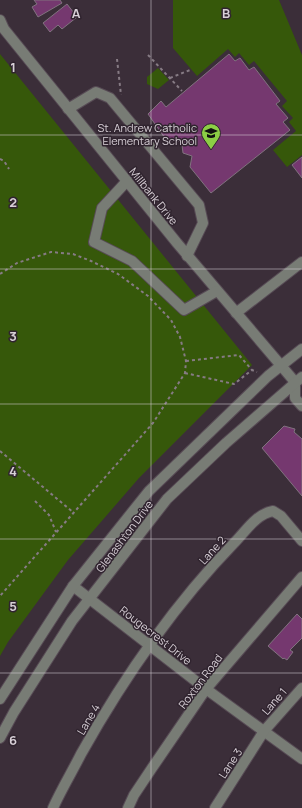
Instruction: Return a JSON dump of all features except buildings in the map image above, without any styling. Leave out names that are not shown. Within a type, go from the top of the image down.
[{"type":"street","name":"Millbank Drive","points":[[0,20],[4,29],[187,256],[281,365],[300,381]]},
{"type":"street","points":[[68,109],[96,92],[110,98],[199,205],[203,223],[187,256]]},
{"type":"street","points":[[127,182],[102,208],[94,242],[132,261],[184,310],[217,291]]},
{"type":"street","points":[[236,313],[302,262]]},
{"type":"street","name":"Glenashton Drive","points":[[0,700],[73,586],[149,491],[281,365],[302,349]]},
{"type":"street","points":[[300,381],[295,398],[302,406]]},
{"type":"street","name":"Glenashton Drive","points":[[0,738],[14,712],[72,622],[167,499],[226,443],[300,381]]},
{"type":"street","name":"Lane 2","points":[[150,646],[185,598],[263,513],[273,511],[281,516],[302,541]]},
{"type":"street","name":"Roxton Road","points":[[128,808],[134,795],[206,689],[302,577]]},
{"type":"street","name":"Rougecrest Drive","points":[[73,586],[206,689],[302,759]]},
{"type":"street","name":"Lane 4","points":[[53,808],[102,717],[150,646]]},
{"type":"street","name":"Lane 1","points":[[264,731],[302,688]]},
{"type":"street","name":"Lane 3","points":[[215,808],[264,731]]},
{"type":"path","points":[[148,55],[182,91]]},
{"type":"path","points":[[117,59],[121,112]]},
{"type":"path","points":[[170,78],[190,70]]},
{"type":"path","points":[[0,159],[4,161],[9,169]]},
{"type":"path","points":[[0,274],[17,263],[51,252],[73,254],[91,261],[118,274],[148,296],[171,320],[180,337],[186,361],[185,373],[153,423],[0,596]]},
{"type":"path","points":[[186,361],[239,355],[252,370],[258,372]]},
{"type":"path","points":[[185,373],[234,384],[252,370]]},
{"type":"path","points":[[0,451],[74,512]]},
{"type":"path","points":[[35,501],[49,515],[56,532]]},
{"type":"green space","points":[[173,0],[279,0],[302,55],[302,155],[287,167],[273,150],[296,131],[289,122],[293,118],[282,106],[287,101],[254,61],[249,65],[239,53],[235,57],[228,49],[197,76],[173,48]]},
{"type":"green space","points":[[0,54],[252,365],[139,478],[68,560],[8,642],[0,656]]},
{"type":"green space","points":[[158,68],[169,80],[158,89],[147,84],[147,77]]},
{"type":"place","name":"St. Andrew Catholic Elementary School","points":[[211,150]]}]
